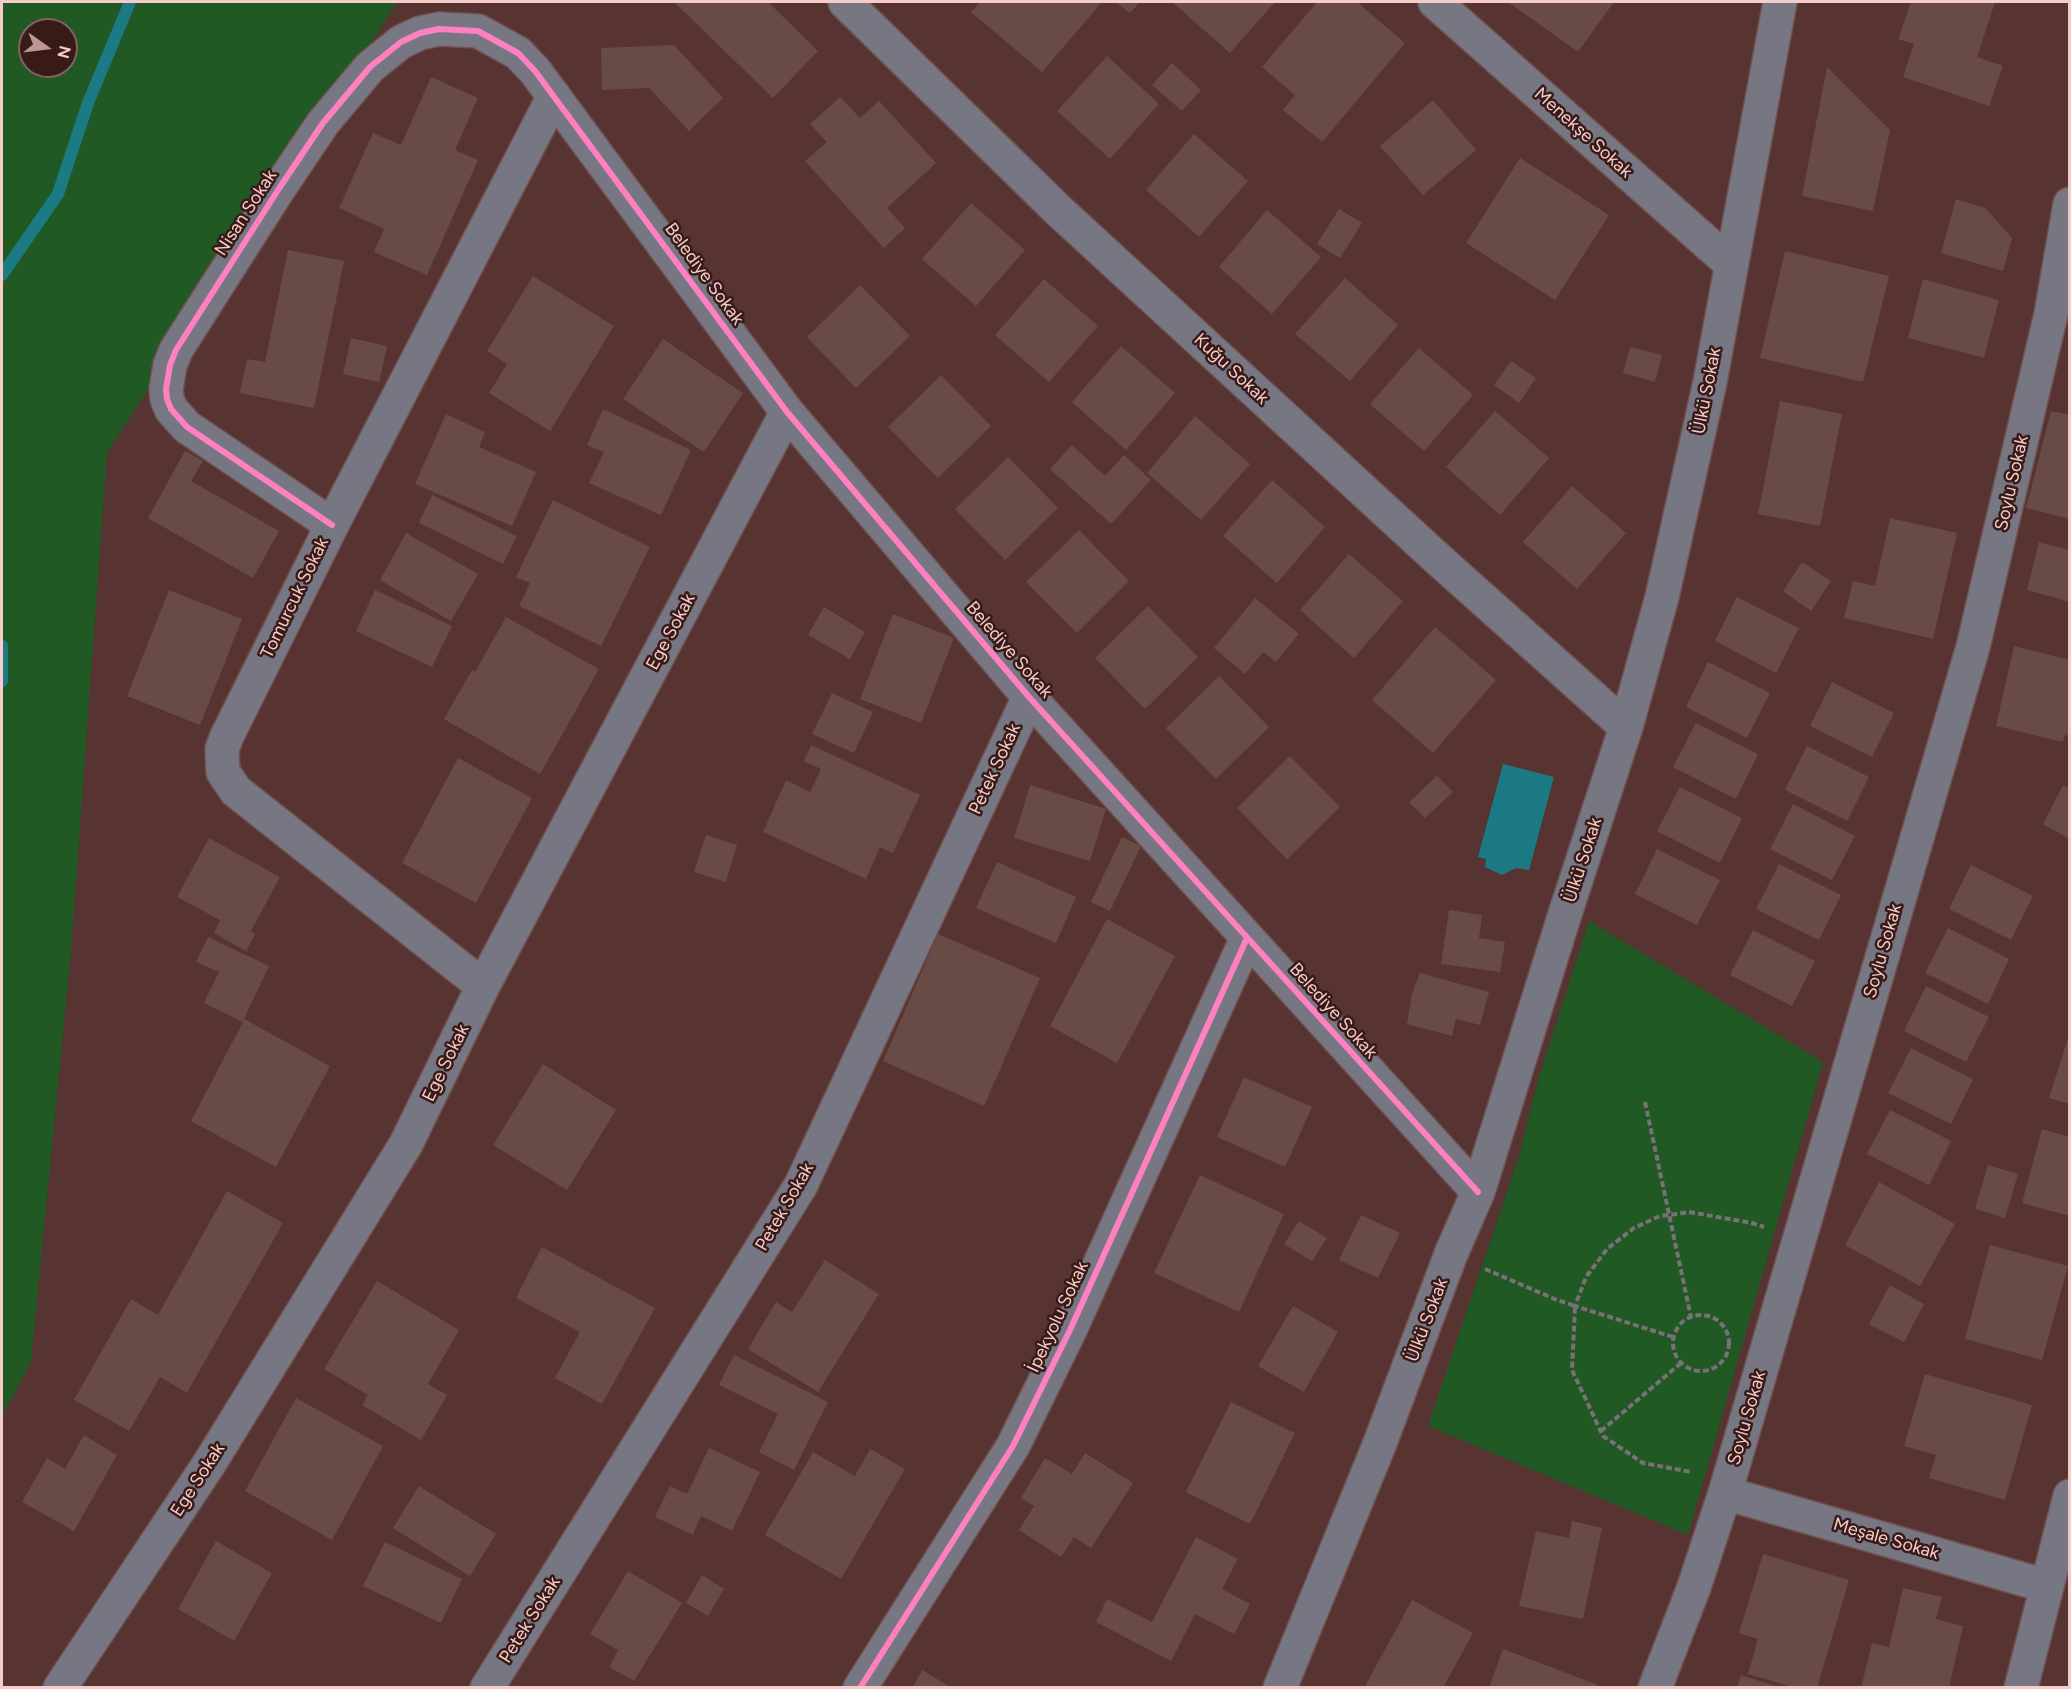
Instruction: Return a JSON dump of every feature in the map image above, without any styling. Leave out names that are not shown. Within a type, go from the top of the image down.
[{"type":"street","name":"Kuğu Sokak","points":[[845,2],[1058,210],[1439,560],[1626,727]]},
{"type":"street","name":"Menekşe Sokak","points":[[1435,2],[1731,264]]},
{"type":"street","name":"Ülkü Sokak","points":[[1280,1688],[1380,1443],[1451,1254],[1478,1192],[1626,727],[1662,597],[1710,382],[1779,2]]},
{"type":"street","name":"Nisan Sokak","points":[[332,525],[192,431],[179,419],[171,410],[166,388],[170,365],[176,350],[323,123],[370,67],[401,42],[420,33],[439,29],[478,31],[518,53],[554,96]]},
{"type":"street","name":"Belediye Sokak","points":[[554,96],[787,412],[1029,697],[1478,1192]]},
{"type":"street","name":"Tomurcuk Sokak","points":[[483,986],[246,799],[229,782],[223,772],[222,749],[332,525],[554,96]]},
{"type":"street","name":"Soylu Sokak","points":[[1655,1688],[1694,1587],[1725,1493],[1973,647],[2051,314],[2070,204]]},
{"type":"street","name":"Ege Sokak","points":[[60,1688],[209,1464],[406,1144],[483,986],[787,412]]},
{"type":"street","name":"Petek Sokak","points":[[488,1688],[801,1185],[1029,697]]},
{"type":"street","name":"İpekyolu Sokak","points":[[860,1688],[1013,1446],[1070,1330],[1247,939]]},
{"type":"street","name":"Meşale Sokak","points":[[1725,1493],[2046,1586]]},
{"type":"street","points":[[2021,1688],[2070,1496]]},
{"type":"path","points":[[1645,1102],[1691,1317]]},
{"type":"path","points":[[1725,1493],[1705,1474],[1643,1463],[1603,1437],[1572,1370],[1575,1306],[1586,1276],[1607,1249],[1634,1228],[1660,1216],[1689,1212],[1752,1223],[1799,1239]]},
{"type":"path","points":[[1451,1254],[1557,1300],[1673,1337]]},
{"type":"path","points":[[1708,1316],[1723,1326],[1728,1334],[1727,1351],[1717,1366],[1708,1370],[1689,1369],[1676,1355],[1673,1347],[1673,1337],[1677,1328],[1691,1317],[1708,1316]]},
{"type":"path","points":[[1600,1431],[1682,1363]]},
{"type":"green space","points":[[2,2],[397,2],[107,453],[71,951],[31,1362],[2,1417]]},
{"type":"green space","points":[[1589,921],[1823,1062],[1688,1535],[1428,1426],[1519,1156],[1538,1080]]},
{"type":"water","points":[[1503,764],[1554,777],[1529,870],[1516,868],[1502,875],[1485,867],[1486,859],[1478,857]]},
{"type":"building","points":[[674,2],[768,2],[818,51],[773,98]]},
{"type":"building","points":[[980,2],[1102,2],[1042,72],[971,12]]},
{"type":"building","points":[[1116,2],[1140,2],[1130,13]]},
{"type":"building","points":[[1172,2],[1275,2],[1230,53]]},
{"type":"building","points":[[1317,2],[1357,2],[1405,43],[1322,142],[1283,110],[1295,95],[1262,67]]},
{"type":"building","points":[[1508,2],[1614,2],[1578,52]]},
{"type":"building","points":[[1911,2],[1995,2],[1977,57],[2003,66],[1989,106],[1903,77],[1914,44],[1898,39]]},
{"type":"building","points":[[674,45],[723,98],[689,131],[649,88],[602,90],[601,48]]},
{"type":"building","points":[[1107,56],[1159,104],[1110,159],[1057,111]]},
{"type":"building","points":[[1172,63],[1201,90],[1182,111],[1152,85]]},
{"type":"building","points":[[1827,67],[1890,130],[1873,211],[1802,196]]},
{"type":"building","points":[[431,77],[478,98],[455,150],[478,160],[427,275],[374,252],[384,229],[339,208],[373,133],[401,145]]},
{"type":"building","points":[[840,97],[860,118],[879,101],[936,163],[887,208],[905,228],[884,248],[805,161],[827,142],[810,124]]},
{"type":"building","points":[[1433,100],[1476,150],[1423,195],[1380,146]]},
{"type":"building","points":[[1194,134],[1248,181],[1199,237],[1146,190]]},
{"type":"building","points":[[1520,158],[1609,215],[1555,300],[1466,243]]},
{"type":"building","points":[[1956,199],[1985,208],[2012,238],[2003,271],[1941,253]]},
{"type":"building","points":[[971,203],[1025,250],[976,306],[922,259]]},
{"type":"building","points":[[1339,209],[1362,223],[1340,258],[1317,244]]},
{"type":"building","points":[[1267,210],[1321,257],[1272,314],[1219,267]]},
{"type":"building","points":[[288,250],[344,261],[314,408],[240,393],[247,359],[265,362]]},
{"type":"building","points":[[1785,251],[1889,276],[1863,382],[1760,358]]},
{"type":"building","points":[[533,276],[614,326],[550,431],[489,393],[507,364],[487,351]]},
{"type":"building","points":[[1345,278],[1398,325],[1350,381],[1295,334]]},
{"type":"building","points":[[1044,279],[1098,326],[1049,382],[995,335]]},
{"type":"building","points":[[1923,279],[1999,300],[1984,358],[1908,338]]},
{"type":"building","points":[[860,285],[910,336],[856,388],[807,337]]},
{"type":"building","points":[[351,338],[387,346],[379,382],[343,374]]},
{"type":"building","points":[[663,339],[743,393],[704,452],[623,399]]},
{"type":"building","points":[[1121,346],[1175,393],[1126,450],[1072,402]]},
{"type":"building","points":[[1630,347],[1662,355],[1655,382],[1623,373]]},
{"type":"building","points":[[1419,348],[1473,395],[1424,451],[1370,404]]},
{"type":"building","points":[[1511,361],[1536,378],[1519,403],[1494,385]]},
{"type":"building","points":[[941,375],[991,426],[938,478],[888,427]]},
{"type":"building","points":[[1780,401],[1842,414],[1820,526],[1758,514]]},
{"type":"building","points":[[603,409],[691,450],[661,515],[589,483],[604,452],[587,445]]},
{"type":"building","points":[[1495,411],[1549,458],[1500,515],[1446,467]]},
{"type":"building","points":[[2051,411],[2070,415],[2070,519],[2026,508]]},
{"type":"building","points":[[446,414],[485,432],[479,447],[536,472],[512,526],[415,484]]},
{"type":"building","points":[[1195,416],[1250,464],[1201,520],[1147,473]]},
{"type":"building","points":[[1072,445],[1105,476],[1124,455],[1151,480],[1111,524],[1050,469]]},
{"type":"building","points":[[185,451],[203,461],[191,481],[279,531],[253,578],[148,518]]},
{"type":"building","points":[[1008,457],[1058,508],[1005,560],[955,509]]},
{"type":"building","points":[[1272,480],[1325,527],[1277,583],[1223,536]]},
{"type":"building","points":[[1572,486],[1626,533],[1577,589],[1523,542]]},
{"type":"building","points":[[432,495],[517,536],[503,564],[419,523]]},
{"type":"building","points":[[553,500],[650,547],[601,646],[519,606],[530,583],[516,577]]},
{"type":"building","points":[[1890,518],[1957,533],[1933,639],[1844,618],[1853,581],[1875,586]]},
{"type":"building","points":[[1079,530],[1129,581],[1077,633],[1026,582]]},
{"type":"building","points":[[406,533],[478,574],[451,621],[380,580]]},
{"type":"building","points":[[2039,542],[2070,550],[2070,602],[2027,590]]},
{"type":"building","points":[[1349,554],[1403,601],[1354,658],[1300,610]]},
{"type":"building","points":[[1802,562],[1831,581],[1811,611],[1783,591]]},
{"type":"building","points":[[169,590],[242,619],[200,725],[127,696]]},
{"type":"building","points":[[375,590],[452,626],[432,667],[356,631]]},
{"type":"building","points":[[1737,597],[1799,628],[1776,673],[1715,641]]},
{"type":"building","points":[[1255,598],[1299,634],[1276,662],[1263,652],[1245,674],[1214,648]]},
{"type":"building","points":[[1148,606],[1198,657],[1145,709],[1095,658]]},
{"type":"building","points":[[824,607],[865,632],[850,659],[808,635]]},
{"type":"building","points":[[893,614],[954,638],[921,723],[860,699]]},
{"type":"building","points":[[506,617],[599,669],[540,774],[444,719],[472,670],[475,672]]},
{"type":"building","points":[[1435,627],[1496,680],[1433,753],[1372,700]]},
{"type":"building","points":[[2014,646],[2070,660],[2070,736],[2065,735],[2063,742],[1996,726]]},
{"type":"building","points":[[1708,662],[1770,693],[1747,738],[1686,707]]},
{"type":"building","points":[[1219,676],[1269,727],[1216,779],[1166,728]]},
{"type":"building","points":[[1832,682],[1894,713],[1872,757],[1810,726]]},
{"type":"building","points":[[832,693],[873,712],[854,753],[812,734]]},
{"type":"building","points":[[1696,723],[1758,754],[1736,799],[1673,767]]},
{"type":"building","points":[[811,745],[920,795],[893,853],[880,847],[866,879],[763,832],[786,780],[810,792],[821,769],[804,761]]},
{"type":"building","points":[[1807,746],[1869,777],[1847,821],[1785,790]]},
{"type":"building","points":[[1290,756],[1340,807],[1287,859],[1237,808]]},
{"type":"building","points":[[458,758],[532,798],[476,903],[402,863]]},
{"type":"building","points":[[1437,776],[1453,792],[1425,818],[1409,802]]},
{"type":"building","points":[[1030,785],[1106,809],[1090,861],[1014,838]]},
{"type":"building","points":[[2063,785],[2070,789],[2070,839],[2043,824]]},
{"type":"building","points":[[1680,787],[1742,818],[1720,863],[1657,831]]},
{"type":"building","points":[[1793,804],[1855,836],[1832,880],[1770,849]]},
{"type":"building","points":[[706,835],[737,845],[726,882],[694,872]]},
{"type":"building","points":[[1122,837],[1141,846],[1110,911],[1091,902]]},
{"type":"building","points":[[209,838],[280,877],[251,931],[255,934],[246,951],[214,933],[220,920],[177,897]]},
{"type":"building","points":[[1657,849],[1720,880],[1697,925],[1635,894]]},
{"type":"building","points":[[997,862],[1076,897],[1056,943],[976,908]]},
{"type":"building","points":[[1779,864],[1841,895],[1819,940],[1756,909]]},
{"type":"building","points":[[1971,865],[2033,896],[2011,940],[1949,909]]},
{"type":"building","points":[[1449,910],[1482,915],[1479,938],[1505,942],[1500,972],[1441,964]]},
{"type":"building","points":[[1107,919],[1175,956],[1117,1063],[1050,1026]]},
{"type":"building","points":[[1948,928],[2009,959],[1988,1004],[1925,973]]},
{"type":"building","points":[[1753,930],[1815,961],[1792,1006],[1730,975]]},
{"type":"building","points":[[938,934],[1040,978],[984,1106],[883,1061]]},
{"type":"building","points":[[208,937],[269,966],[244,1019],[330,1066],[276,1167],[191,1121],[243,1022],[204,1003],[219,972],[196,962]]},
{"type":"building","points":[[1420,973],[1489,992],[1480,1025],[1456,1019],[1452,1036],[1407,1024],[1412,994]]},
{"type":"building","points":[[1926,986],[1989,1017],[1966,1062],[1904,1031]]},
{"type":"building","points":[[2070,1032],[2070,1104],[2049,1098]]},
{"type":"building","points":[[1911,1048],[1973,1079],[1951,1124],[1888,1093]]},
{"type":"building","points":[[543,1064],[616,1110],[567,1190],[493,1145]]},
{"type":"building","points":[[1244,1077],[1312,1107],[1285,1167],[1217,1137]]},
{"type":"building","points":[[1890,1110],[1951,1141],[1929,1185],[1867,1154]]},
{"type":"building","points":[[2042,1129],[2070,1137],[2070,1216],[2022,1203]]},
{"type":"building","points":[[1988,1165],[2018,1174],[2005,1218],[1975,1209]]},
{"type":"building","points":[[1200,1175],[1284,1214],[1239,1312],[1154,1273]]},
{"type":"building","points":[[1879,1182],[1955,1224],[1920,1286],[1845,1245]]},
{"type":"building","points":[[227,1191],[283,1223],[187,1393],[160,1377],[129,1431],[74,1400],[131,1299],[158,1315]]},
{"type":"building","points":[[1361,1215],[1400,1233],[1378,1278],[1339,1260]]},
{"type":"building","points":[[1299,1221],[1327,1238],[1312,1261],[1284,1244]]},
{"type":"building","points":[[1990,1245],[2068,1266],[2042,1360],[1965,1339]]},
{"type":"building","points":[[542,1247],[655,1308],[602,1404],[555,1378],[580,1332],[516,1298]]},
{"type":"building","points":[[825,1260],[879,1294],[818,1392],[748,1349],[776,1302],[792,1312]]},
{"type":"building","points":[[377,1281],[459,1330],[428,1384],[447,1395],[421,1440],[362,1405],[368,1395],[324,1369]]},
{"type":"building","points":[[1890,1285],[1924,1304],[1904,1342],[1869,1324]]},
{"type":"building","points":[[1293,1306],[1338,1332],[1304,1392],[1258,1366]]},
{"type":"building","points":[[734,1355],[828,1402],[794,1470],[759,1452],[778,1414],[719,1385]]},
{"type":"building","points":[[1925,1374],[2032,1405],[2005,1500],[1929,1478],[1936,1455],[1904,1446]]},
{"type":"building","points":[[296,1398],[383,1446],[332,1540],[245,1491]]},
{"type":"building","points":[[1231,1402],[1295,1433],[1250,1524],[1186,1492]]},
{"type":"building","points":[[84,1435],[117,1455],[74,1531],[22,1502],[47,1458],[65,1469]]},
{"type":"building","points":[[709,1448],[760,1472],[732,1531],[701,1516],[693,1535],[655,1517],[670,1486],[687,1494]]},
{"type":"building","points":[[870,1449],[905,1469],[841,1579],[765,1535],[813,1452],[855,1476]]},
{"type":"building","points":[[1085,1453],[1133,1483],[1091,1548],[1074,1537],[1061,1557],[1019,1530],[1034,1506],[1021,1498],[1045,1458],[1072,1474]]},
{"type":"building","points":[[419,1486],[496,1534],[470,1576],[393,1528]]},
{"type":"building","points":[[1572,1521],[1602,1528],[1583,1619],[1519,1606],[1536,1531],[1569,1538]]},
{"type":"building","points":[[1196,1537],[1238,1559],[1222,1589],[1250,1604],[1234,1634],[1195,1614],[1171,1661],[1096,1622],[1107,1599],[1152,1622]]},
{"type":"building","points":[[216,1541],[272,1573],[234,1641],[178,1609]]},
{"type":"building","points":[[385,1542],[462,1579],[441,1623],[363,1586]]},
{"type":"building","points":[[1763,1554],[1849,1580],[1817,1688],[1796,1688],[1748,1674],[1758,1639],[1739,1633]]},
{"type":"building","points":[[628,1571],[682,1603],[634,1681],[609,1667],[618,1650],[590,1634]]},
{"type":"building","points":[[702,1575],[724,1589],[708,1616],[686,1603]]},
{"type":"building","points":[[1903,1588],[1942,1597],[1936,1619],[1963,1626],[1949,1688],[1861,1688],[1872,1643],[1889,1647]]},
{"type":"building","points":[[1412,1600],[1473,1633],[1443,1688],[1364,1688]]},
{"type":"building","points":[[1503,1649],[1598,1685],[1597,1688],[1489,1688]]},
{"type":"building","points":[[922,1670],[952,1688],[912,1688]]},
{"type":"building","points":[[1741,1675],[1778,1687],[1778,1688],[1737,1688]]},
{"type":"waterway","points":[[2,275],[58,194],[88,103],[130,2]]},
{"type":"waterway","points":[[2,646],[2,681]]},
{"type":"cycle path","points":[[332,525],[187,427],[171,409],[167,399],[166,389],[170,365],[176,350],[278,190],[323,123],[370,67],[401,42],[420,33],[439,29],[478,31],[518,53],[535,71],[787,412],[1029,697],[1478,1192]]},
{"type":"cycle path","points":[[860,1688],[1013,1446],[1070,1330],[1247,938]]}]
